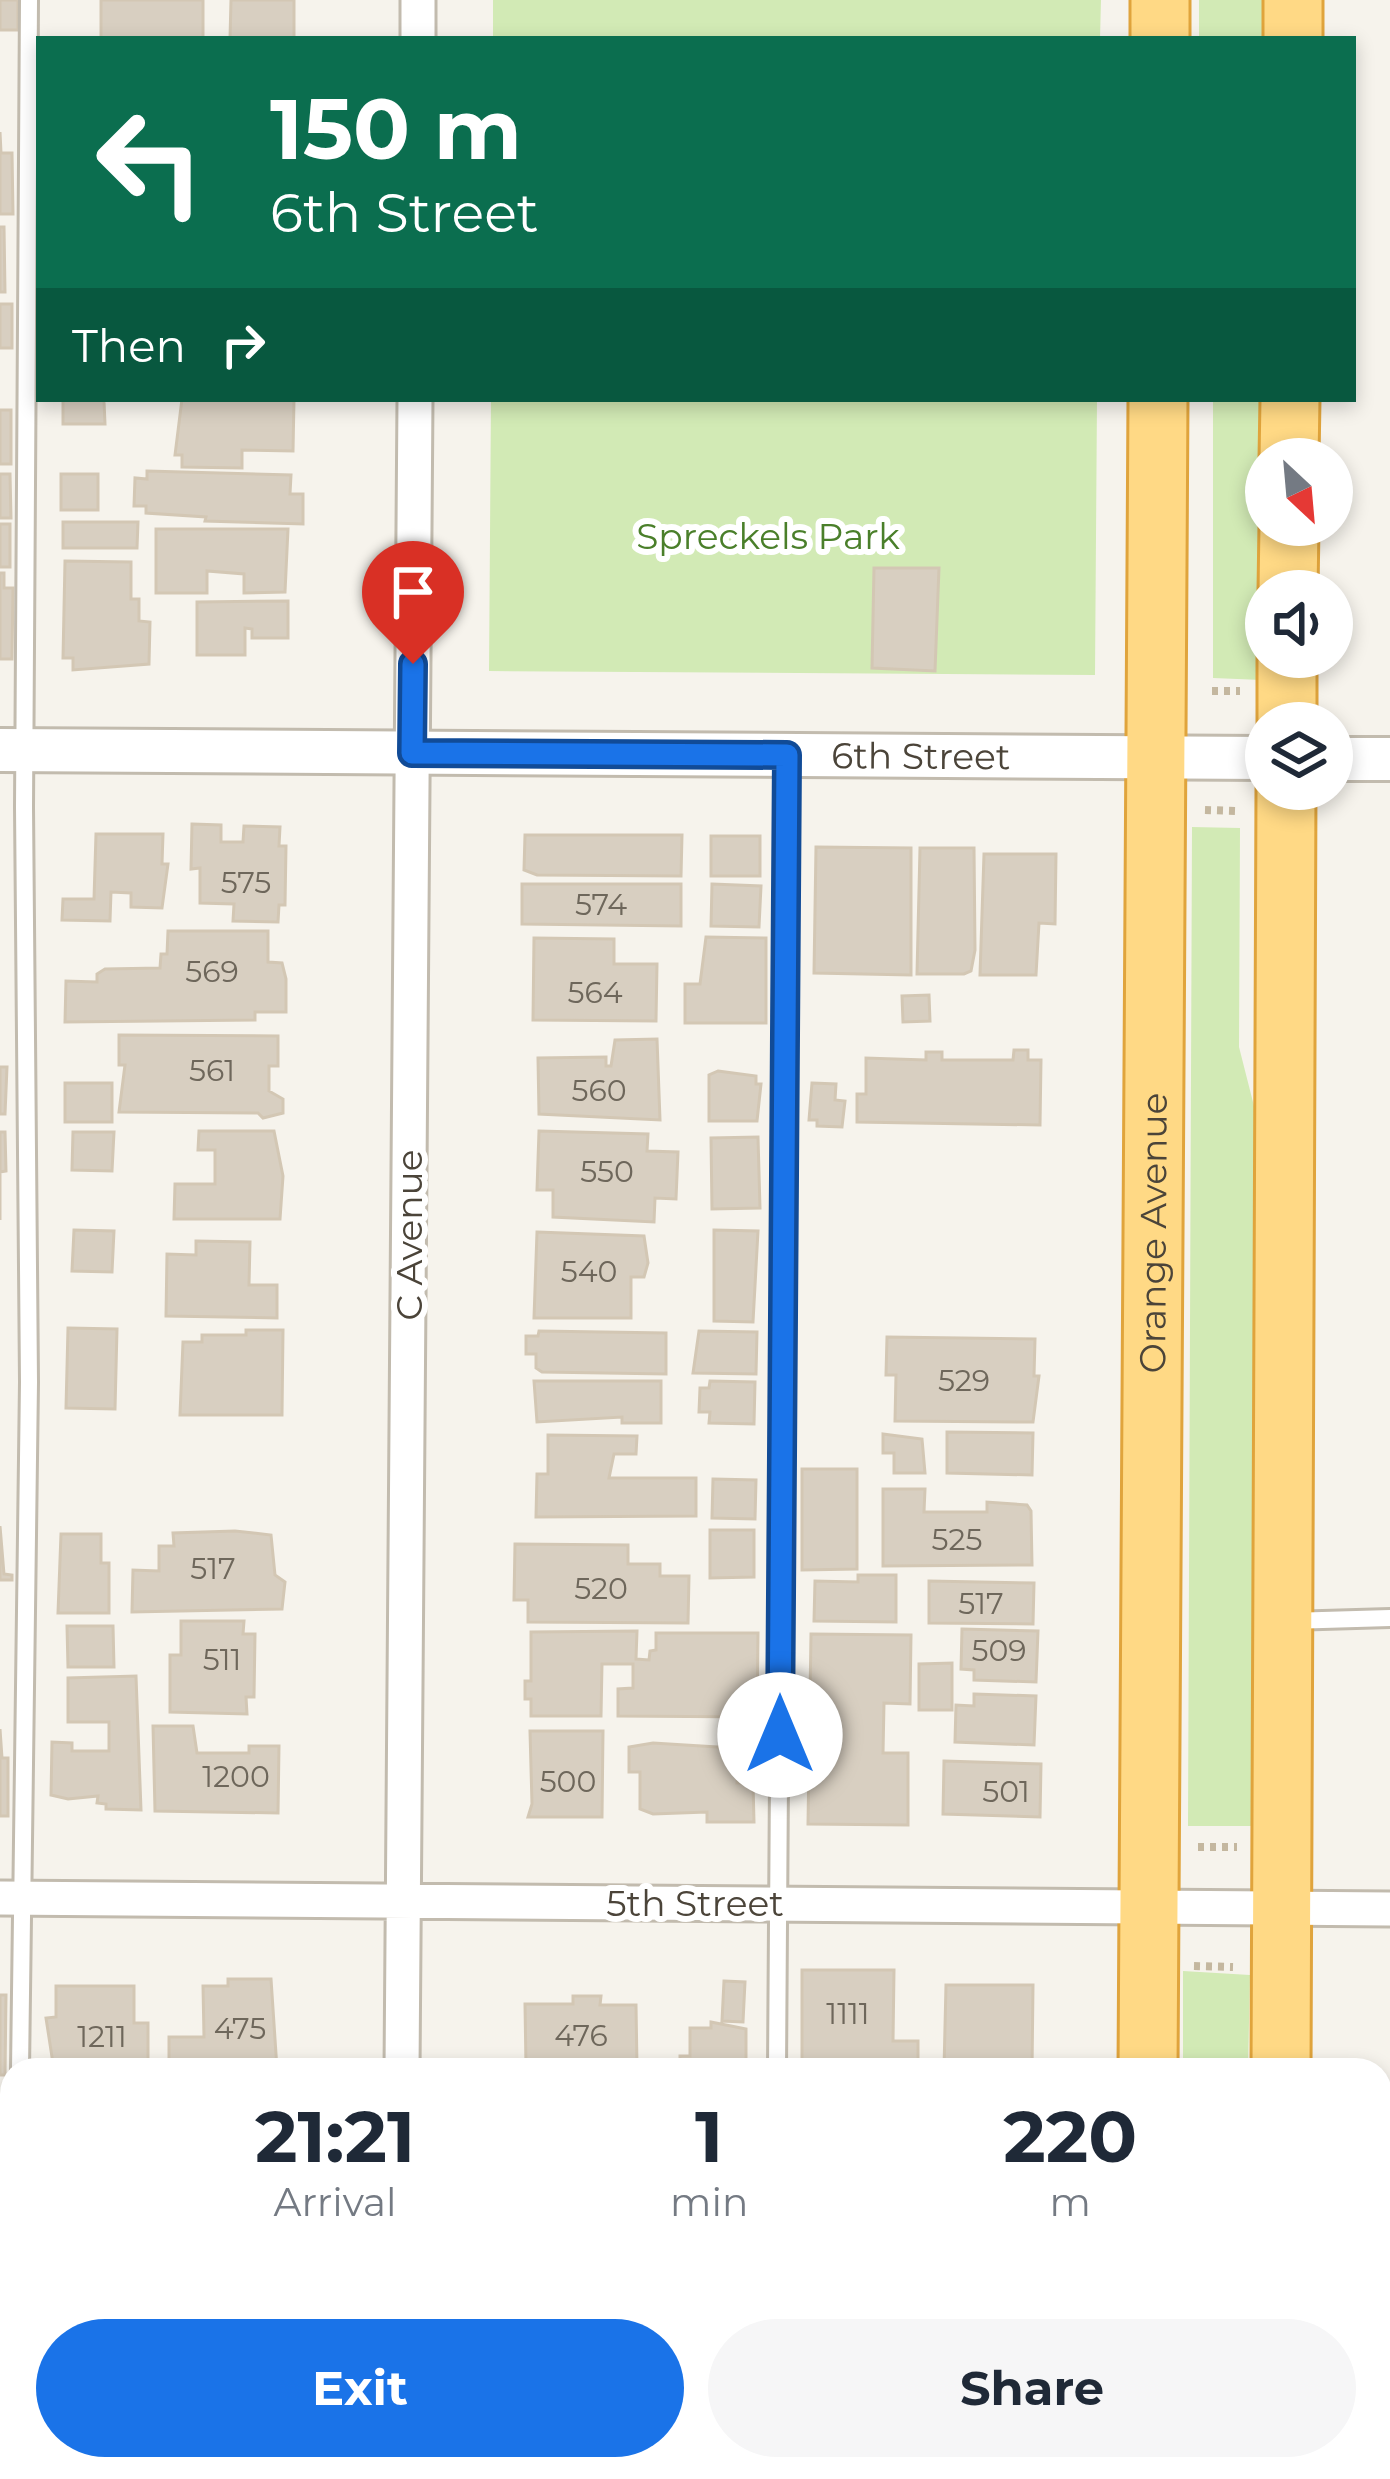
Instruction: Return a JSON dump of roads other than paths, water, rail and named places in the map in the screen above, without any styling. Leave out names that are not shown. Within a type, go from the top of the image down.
[{"type":"highway","points":[[1160,0],[1160,36]]},
{"type":"highway","points":[[1293,0],[1293,36]]},
{"type":"highway","name":"Orange Avenue","points":[[1148,2058],[1158,402]]},
{"type":"highway","points":[[1289,438],[1290,402]]},
{"type":"highway","points":[[1266,810],[1284,1622],[1282,2058]]},
{"type":"street","points":[[418,0],[418,36]]},
{"type":"street","name":"C Avenue","points":[[402,2058],[416,402]]},
{"type":"street","name":"6th Street","points":[[12,750],[1245,758]]},
{"type":"street","points":[[1353,759],[1390,759]]},
{"type":"street","name":"5th Street","points":[[10,1898],[1390,1909]]},
{"type":"lane","points":[[19,2058],[10,1898],[29,1382],[12,750],[29,0]]},
{"type":"lane","points":[[777,2058],[787,755]]},
{"type":"lane","points":[[1284,1622],[1390,1618]]},
{"type":"park label","name":"Spreckels Park","points":[[768,536]]}]
